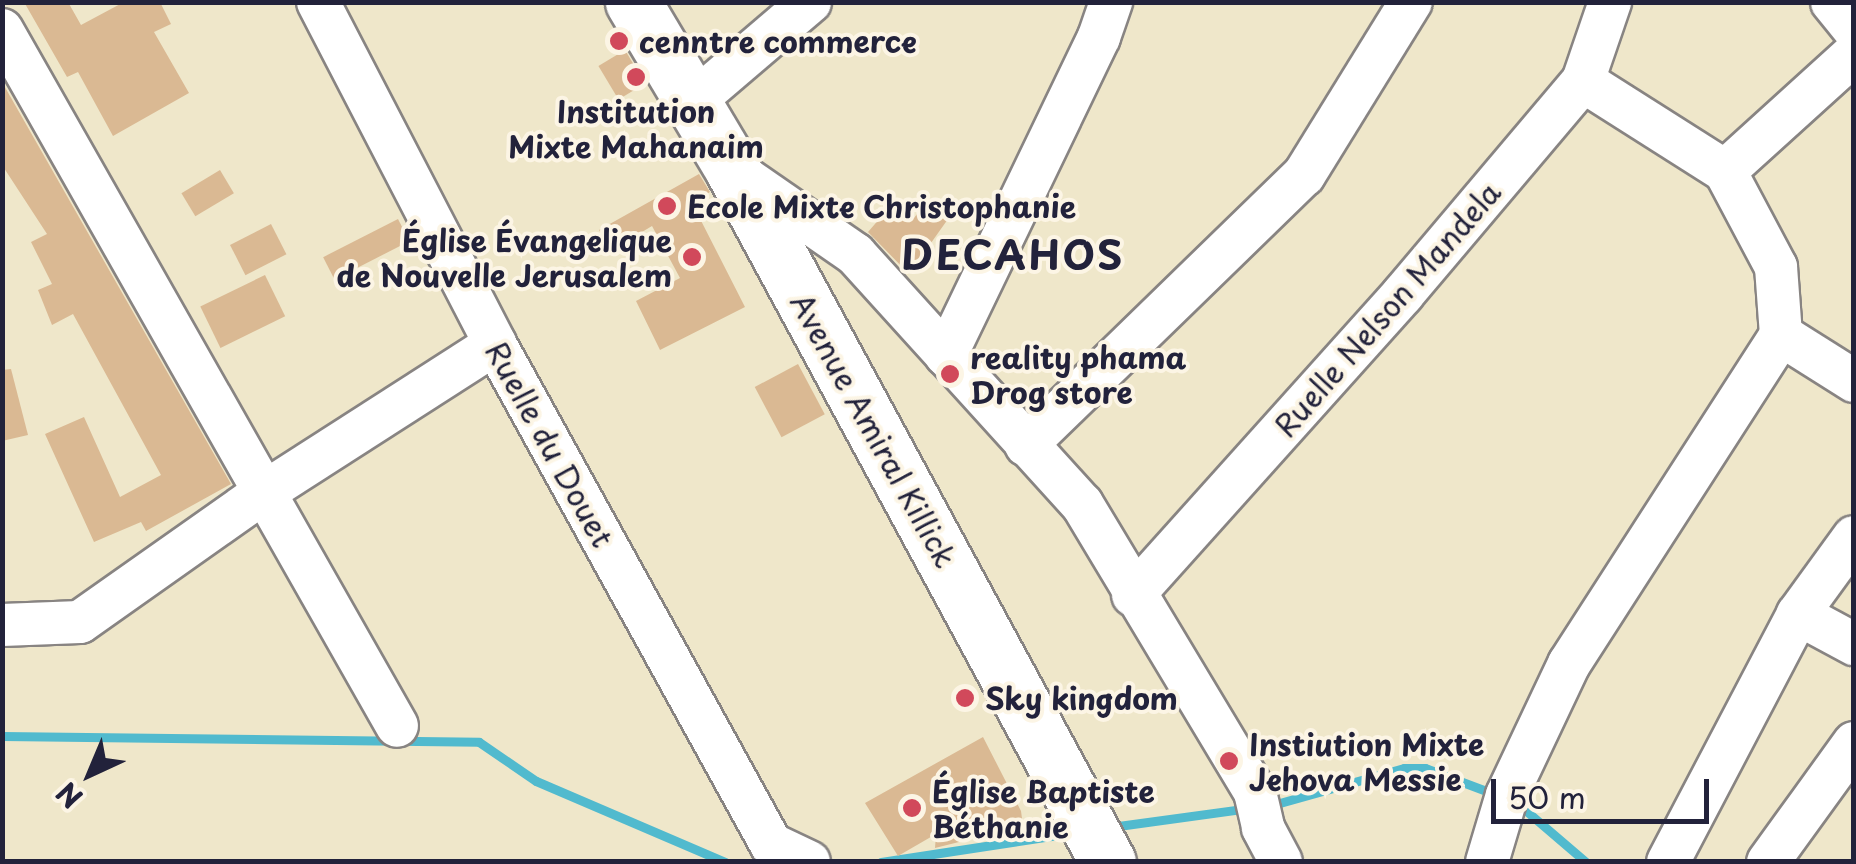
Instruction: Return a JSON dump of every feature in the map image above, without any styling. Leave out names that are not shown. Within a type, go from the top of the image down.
[{"type":"main road","name":"Avenue Amiral Killick","points":[[632,2],[732,170],[1107,861]]},
{"type":"street","name":"Ruelle du Douet","points":[[318,2],[495,344],[770,844],[809,862]]},
{"type":"street","points":[[694,102],[810,2]]},
{"type":"street","points":[[946,355],[1100,37],[1111,2]]},
{"type":"street","points":[[1026,445],[1304,176],[1411,2]]},
{"type":"street","name":"Ruelle Nelson Mandela","points":[[1133,595],[1403,294],[1583,81],[1610,2]]},
{"type":"street","points":[[1832,2],[1854,29]]},
{"type":"street","points":[[2,30],[396,726]]},
{"type":"street","points":[[1726,170],[1854,54]]},
{"type":"street","points":[[1487,862],[1502,807],[1569,664],[1780,336],[1776,267],[1726,170],[1583,81]]},
{"type":"street","points":[[732,170],[855,254],[1082,504],[1266,827]]},
{"type":"street","points":[[1780,336],[1854,381]]},
{"type":"street","points":[[2,626],[80,622],[263,493],[495,344]]},
{"type":"street","points":[[1668,862],[1798,614],[1854,537]]},
{"type":"street","points":[[1798,614],[1854,644]]},
{"type":"street","points":[[1768,862],[1854,744]]},
{"type":"building","points":[[24,2],[68,2],[81,25],[124,2],[160,2],[171,24],[154,32],[189,93],[113,136],[78,72],[67,77]]},
{"type":"building","points":[[625,50],[645,83],[619,99],[598,66]]},
{"type":"building","points":[[2,82],[231,484],[146,531],[141,522],[94,542],[45,434],[84,417],[120,497],[161,475],[73,314],[52,325],[38,290],[52,284],[31,242],[47,234],[2,165]]},
{"type":"building","points":[[220,170],[234,193],[195,216],[181,193]]},
{"type":"building","points":[[699,174],[710,192],[692,203],[745,307],[660,350],[636,301],[680,278],[652,226],[612,250],[599,230]]},
{"type":"building","points":[[928,200],[948,219],[909,274],[868,232],[894,202],[914,218]]},
{"type":"building","points":[[398,219],[409,241],[335,279],[323,257]]},
{"type":"building","points":[[271,224],[286,254],[245,275],[230,245]]},
{"type":"building","points":[[265,275],[285,316],[220,348],[200,307]]},
{"type":"building","points":[[798,364],[825,414],[781,437],[755,387]]},
{"type":"building","points":[[11,369],[28,435],[2,441],[2,370]]},
{"type":"building","points":[[983,737],[1021,811],[1023,826],[935,848],[936,834],[898,856],[865,803]]},
{"type":"waterway","points":[[2,736],[479,742],[536,781],[725,862]]},
{"type":"waterway","points":[[1269,806],[1404,768],[1425,768],[1494,794]]},
{"type":"waterway","points":[[1518,804],[1586,862]]},
{"type":"waterway","points":[[1111,827],[1249,808]]},
{"type":"waterway","points":[[881,862],[1071,833]]},
{"type":"place","name":"cenntre commerce","points":[[619,41]]},
{"type":"place","name":"Institution Mixte Mahanaim","points":[[636,77]]},
{"type":"place","name":"Ecole Mixte Christophanie","points":[[667,206]]},
{"type":"place","name":"Église Évangelique de Nouvelle Jerusalem","points":[[692,257]]},
{"type":"place","name":"reality phama Drog store","points":[[950,374]]},
{"type":"place","name":"Sky kingdom","points":[[965,698]]},
{"type":"place","name":"Instiution Mixte Jehova Messie","points":[[1229,761]]},
{"type":"place","name":"Église Baptiste Béthanie","points":[[912,808]]},
{"type":"district","name":"DECAHOS","points":[[1013,254]]}]
